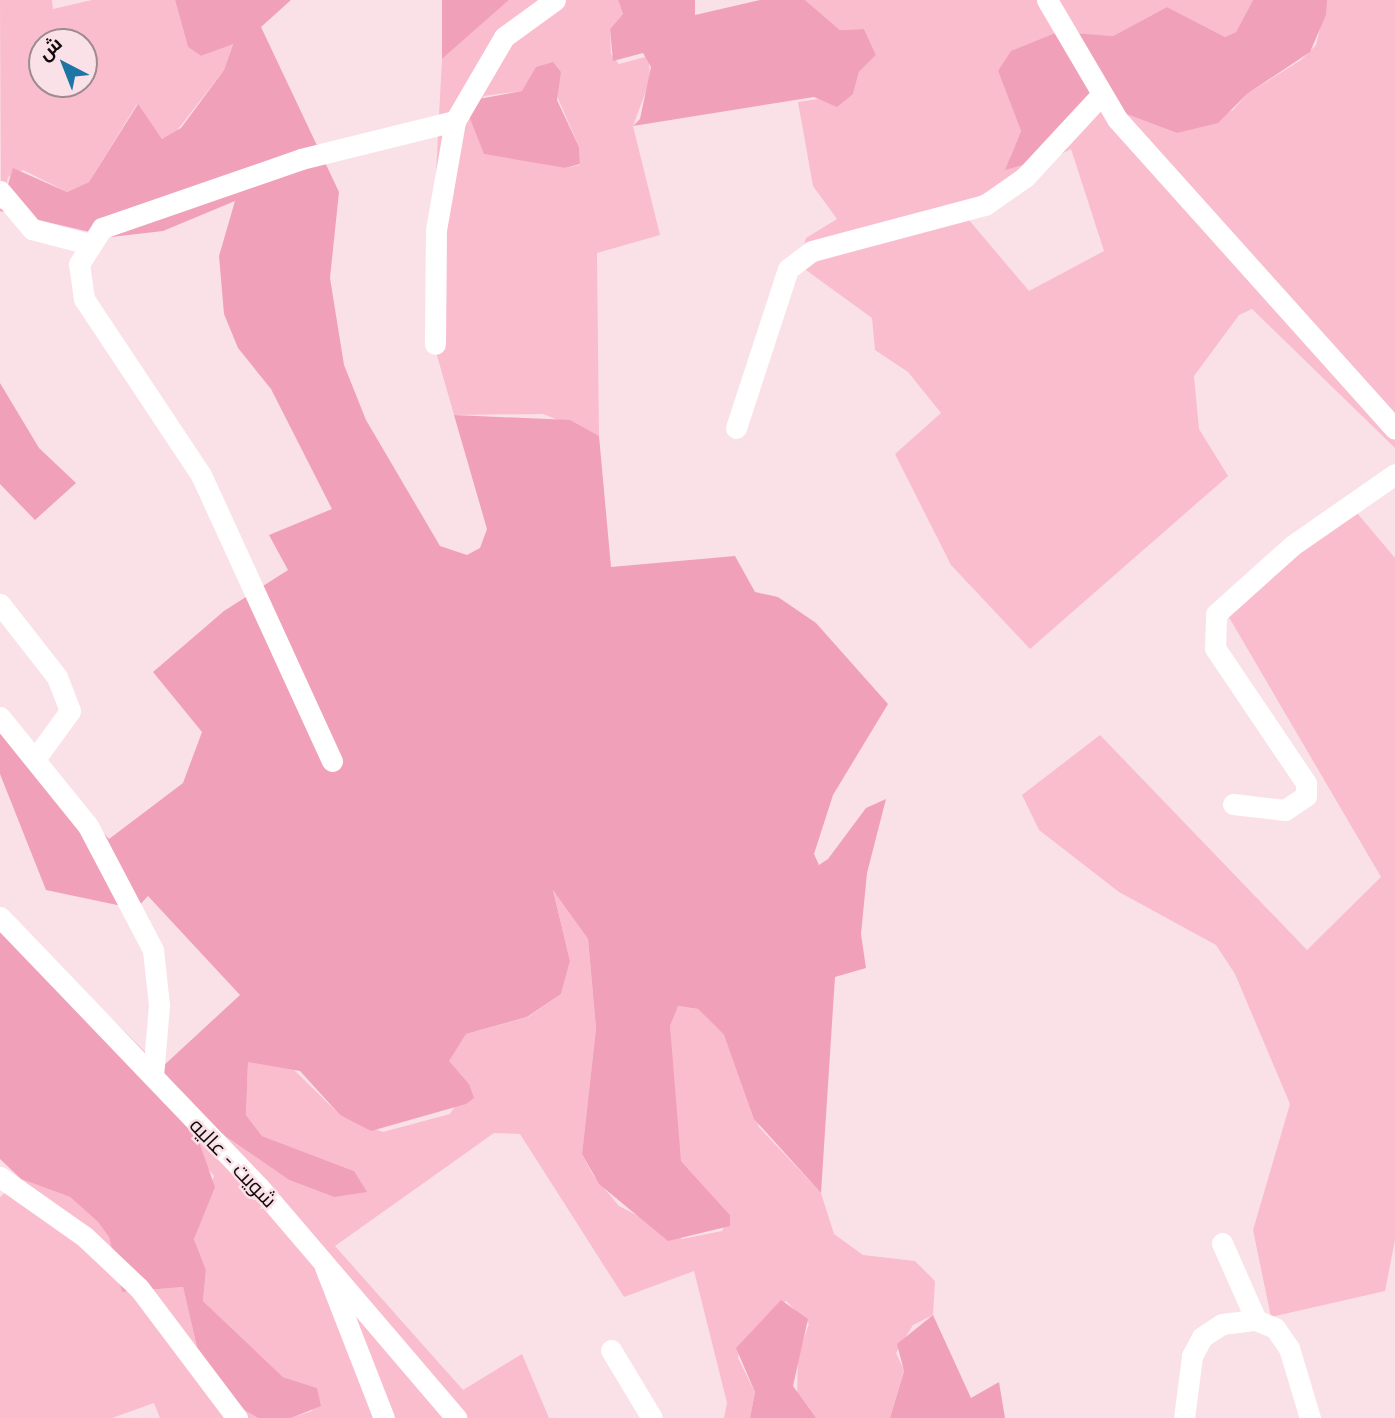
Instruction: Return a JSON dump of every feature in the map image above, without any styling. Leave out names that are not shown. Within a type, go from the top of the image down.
[{"type":"street","points":[[435,344],[436,230],[455,121],[504,37],[555,0]]},
{"type":"street","points":[[1048,0],[1100,97],[1395,429]]},
{"type":"street","points":[[736,428],[788,269],[812,251],[985,205],[1025,177],[1100,97]]},
{"type":"street","points":[[332,761],[201,475],[84,299],[79,264],[89,244],[102,228],[301,159],[455,121]]},
{"type":"street","points":[[0,191],[32,229],[89,244]]},
{"type":"street","points":[[1233,804],[1285,810],[1306,796],[1306,783],[1215,648],[1216,614],[1293,545],[1395,474]]},
{"type":"street","points":[[0,604],[57,677],[70,711],[35,759]]},
{"type":"street","points":[[0,718],[88,826],[153,950],[159,1005],[153,1076]]},
{"type":"street","name":"شويت - عاليه","points":[[0,917],[322,1258],[456,1418]]},
{"type":"street","points":[[0,1177],[85,1237],[139,1287],[237,1418]]},
{"type":"street","points":[[1223,1243],[1256,1320]]},
{"type":"street","points":[[322,1258],[384,1418]]},
{"type":"street","points":[[1184,1418],[1192,1356],[1202,1337],[1222,1324],[1256,1320],[1275,1328],[1289,1348],[1310,1418]]},
{"type":"street","points":[[611,1350],[652,1418]]},
{"type":"shaded area","points":[[0,0],[52,0],[53,9],[92,0],[175,0],[188,47],[201,56],[233,43],[224,70],[172,137],[162,139],[137,104],[89,182],[67,192],[23,170],[8,177],[1,210]]},
{"type":"shaded area","points":[[175,0],[291,0],[261,27],[339,192],[330,278],[344,365],[366,420],[440,546],[467,555],[480,548],[487,529],[454,415],[570,420],[599,436],[611,567],[735,556],[755,592],[778,597],[816,623],[888,704],[833,795],[814,854],[819,865],[828,859],[866,808],[886,799],[867,873],[861,934],[866,968],[835,977],[821,1193],[754,1119],[724,1035],[698,1009],[678,1006],[670,1026],[681,1161],[730,1215],[730,1226],[668,1241],[599,1184],[582,1154],[596,1028],[588,939],[553,890],[570,961],[561,994],[527,1017],[466,1034],[449,1061],[469,1084],[474,1098],[466,1104],[371,1131],[340,1115],[300,1071],[248,1062],[246,1115],[262,1136],[354,1171],[367,1192],[334,1197],[289,1180],[218,1131],[194,1128],[215,1187],[194,1239],[206,1270],[203,1301],[283,1377],[317,1388],[321,1406],[291,1418],[258,1418],[239,1407],[199,1356],[183,1287],[122,1292],[109,1237],[98,1222],[70,1197],[21,1179],[0,1159],[0,907],[161,1068],[240,995],[148,896],[136,909],[46,890],[0,774],[0,720],[109,839],[183,783],[202,732],[153,672],[224,611],[288,570],[269,535],[332,509],[271,389],[238,348],[224,314],[219,256],[235,201],[163,231],[111,237],[0,211],[13,168],[67,192],[89,182],[138,104],[162,139],[181,128],[224,70],[233,44],[201,56],[188,47]]},
{"type":"shaded area","points":[[442,0],[509,0],[442,59]]},
{"type":"shaded area","points":[[509,0],[618,0],[623,14],[610,29],[611,54],[619,64],[649,56],[650,80],[633,126],[660,235],[597,253],[599,436],[543,414],[454,415],[428,324],[442,59]],"holes":[[[561,72],[554,89],[579,147],[580,165],[565,168],[485,154],[470,118],[484,96],[522,91],[534,78]]]},
{"type":"shaded area","points":[[618,0],[695,0],[695,15],[760,0],[805,0],[840,30],[864,29],[876,55],[859,72],[853,94],[837,107],[814,97],[633,126],[640,119],[651,67],[643,53],[613,61],[610,29],[623,14]]},
{"type":"shaded area","points":[[805,0],[1253,0],[1236,32],[1225,37],[1167,7],[1113,36],[1058,33],[1041,40],[998,71],[1021,131],[1010,157],[1099,110],[1121,112],[1177,133],[1233,110],[1247,94],[1301,60],[1316,45],[1327,0],[1395,0],[1395,448],[1252,309],[1239,315],[1194,376],[1199,429],[1228,476],[1030,649],[951,565],[895,454],[941,413],[908,372],[875,350],[872,318],[799,265],[806,238],[837,219],[813,186],[798,102],[853,94],[859,72],[876,55],[864,29],[840,30]],"holes":[[[1071,149],[1104,251],[1029,291],[958,207]]]},
{"type":"shaded area","points":[[1253,0],[1327,0],[1326,15],[1310,52],[1247,94],[1218,123],[1177,133],[1121,112],[1099,110],[1026,164],[1005,170],[1021,131],[998,71],[1011,51],[1058,32],[1113,36],[1167,7],[1225,37],[1236,32]]},
{"type":"shaded area","points":[[553,62],[561,72],[557,100],[579,147],[580,164],[565,168],[484,154],[467,111],[473,100],[522,91],[536,67]]},
{"type":"shaded area","points":[[0,383],[39,448],[76,483],[35,520],[0,484]]},
{"type":"shaded area","points":[[1347,501],[1395,558],[1395,1240],[1385,1291],[1271,1317],[1253,1230],[1290,1104],[1235,974],[1216,945],[1119,892],[1039,830],[1022,795],[1100,735],[1307,950],[1381,877],[1220,602]]},
{"type":"shaded area","points":[[553,889],[588,939],[596,1028],[582,1154],[593,1175],[619,1206],[682,1239],[722,1231],[730,1215],[681,1161],[673,1123],[670,1026],[677,1006],[698,1009],[724,1035],[759,1127],[821,1193],[834,1234],[863,1255],[915,1261],[935,1281],[933,1315],[913,1325],[896,1353],[904,1370],[890,1418],[816,1418],[797,1399],[798,1354],[809,1324],[786,1301],[740,1345],[738,1358],[755,1392],[750,1418],[724,1418],[727,1403],[694,1271],[624,1297],[520,1134],[494,1133],[335,1246],[463,1390],[522,1354],[549,1418],[291,1418],[312,1411],[317,1388],[283,1377],[203,1301],[206,1270],[194,1239],[214,1176],[202,1161],[194,1128],[218,1131],[289,1180],[334,1197],[354,1171],[262,1136],[246,1115],[248,1062],[288,1064],[340,1115],[383,1132],[450,1114],[469,1084],[448,1061],[466,1034],[528,1017],[561,994],[570,961]]},
{"type":"shaded area","points":[[21,1179],[70,1197],[98,1222],[109,1237],[122,1292],[183,1287],[199,1356],[239,1406],[258,1418],[160,1418],[154,1403],[112,1418],[0,1418],[0,1197]]},
{"type":"shaded area","points":[[781,1300],[808,1319],[793,1386],[816,1418],[750,1418],[755,1392],[736,1348]]},
{"type":"shaded area","points":[[933,1315],[971,1398],[999,1382],[1005,1418],[890,1418],[904,1371],[897,1344]]}]
